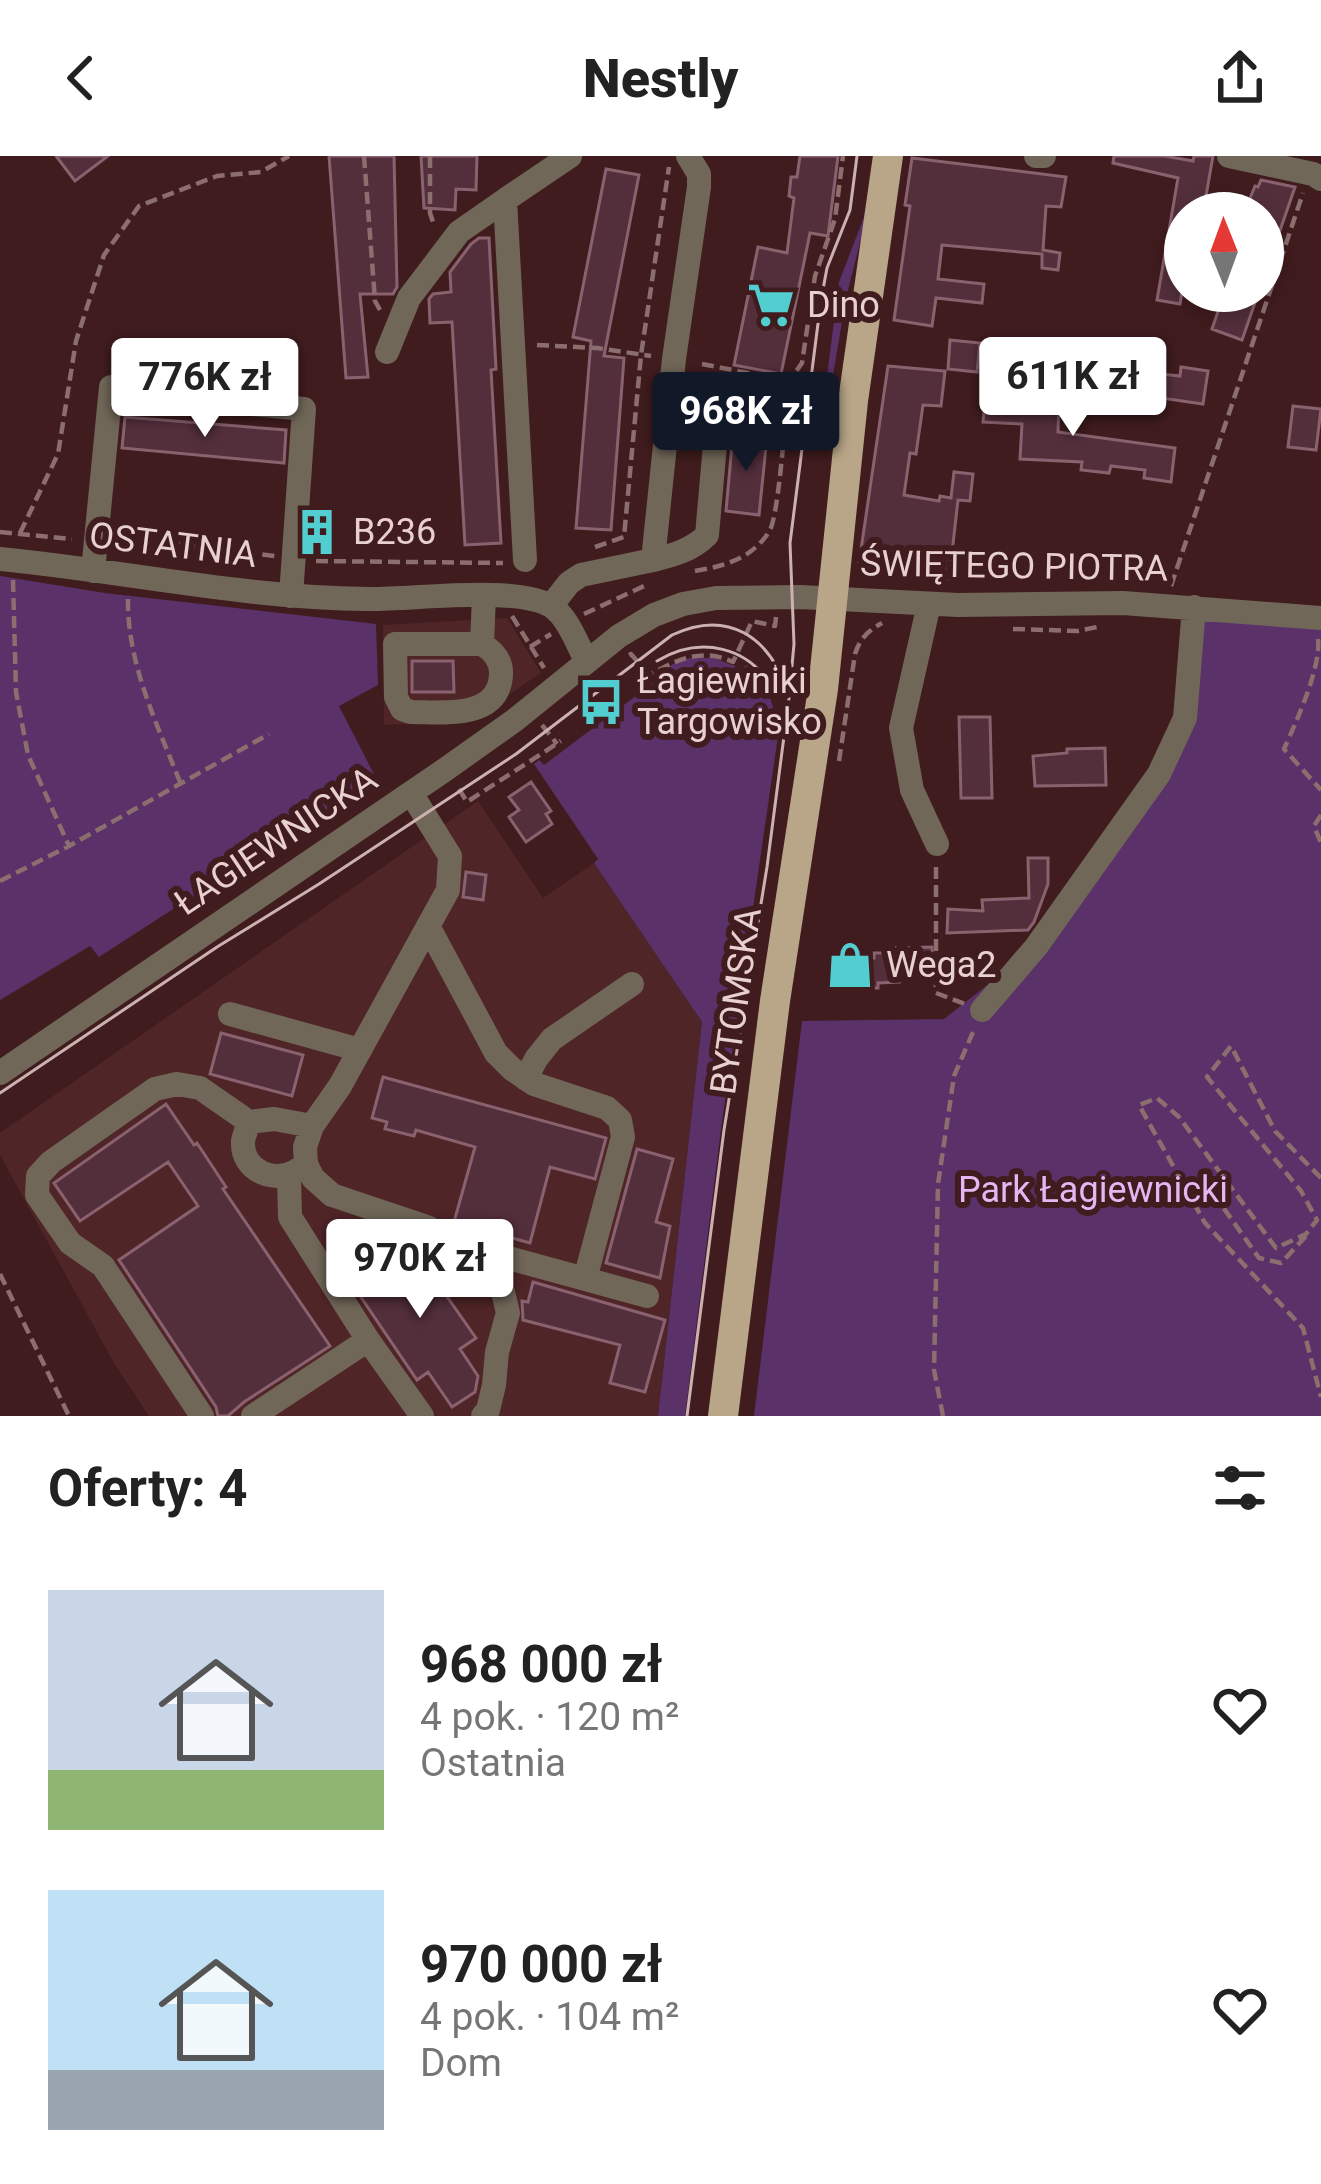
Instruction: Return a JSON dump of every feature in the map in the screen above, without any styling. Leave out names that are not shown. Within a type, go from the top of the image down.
[{"type":"main road","name":"BYTOMSKA","points":[[723,1416],[772,1021],[813,764],[853,401],[888,156]]},
{"type":"street","points":[[390,345],[409,298],[458,232],[570,156]]},
{"type":"street","points":[[1229,156],[1317,176]]},
{"type":"street","points":[[650,573],[674,359],[700,187],[699,174],[679,157]]},
{"type":"street","points":[[505,200],[513,344],[513,561]]},
{"type":"street","points":[[93,571],[111,386],[189,392],[210,400],[304,409],[290,596]]},
{"type":"street","points":[[667,418],[717,422],[707,535],[650,573],[581,575],[569,583],[551,607],[562,617],[586,660],[654,615],[683,604],[746,596],[832,598]]},
{"type":"street","name":"OSTATNIA","points":[[6,564],[290,596],[531,599],[551,607]]},
{"type":"street","name":"ŚWIĘTEGO PIOTRA","points":[[832,598],[929,604],[1123,603],[1321,618]]},
{"type":"street","points":[[482,644],[484,602]]},
{"type":"street","points":[[929,604],[901,728],[912,790],[937,844]]},
{"type":"street","points":[[982,1010],[1036,947],[1159,774],[1185,718],[1194,607]]},
{"type":"street","points":[[395,644],[482,644],[500,664],[497,692],[489,700],[469,712],[402,709],[396,698],[395,644]]},
{"type":"street","name":"ŁAGIEWNICKA","points":[[0,1072],[411,794],[514,720],[586,660]]},
{"type":"street","points":[[411,794],[450,856],[448,890],[313,1126],[297,1170],[290,1217],[422,1416]]},
{"type":"street","points":[[428,926],[496,1053],[526,1079],[607,1108],[620,1120],[622,1137],[585,1279]]},
{"type":"street","points":[[526,1079],[552,1039],[632,984]]},
{"type":"street","points":[[230,1014],[360,1051]]},
{"type":"street","points":[[202,1416],[103,1266],[70,1243],[38,1195],[38,1176],[155,1089],[177,1084],[200,1088],[250,1123],[274,1119],[313,1126]]},
{"type":"street","points":[[250,1123],[243,1143],[249,1164],[267,1177],[297,1170],[332,1195],[427,1227],[458,1244],[493,1273],[508,1313],[483,1416]]},
{"type":"street","points":[[458,1244],[647,1296]]},
{"type":"street","points":[[253,1416],[368,1340]]},
{"type":"path","points":[[70,846],[28,755],[16,692],[6,564],[58,454],[76,341],[104,254],[139,206],[217,176],[261,172],[289,156]]},
{"type":"path","points":[[364,156],[375,301],[390,345]]},
{"type":"path","points":[[430,156],[430,213],[442,254]]},
{"type":"path","points":[[676,575],[722,566],[749,553],[772,529],[789,381],[802,363],[815,276],[835,219],[843,156]]},
{"type":"path","points":[[589,550],[624,537],[641,355],[679,157]]},
{"type":"path","points":[[1159,589],[1170,589],[1292,223],[1317,176]]},
{"type":"path","points":[[513,344],[597,348],[674,359]]},
{"type":"path","points":[[702,364],[789,381]]},
{"type":"path","points":[[778,476],[787,477],[788,472]]},
{"type":"path","points":[[0,532],[177,544],[292,559],[384,564],[513,561]]},
{"type":"path","points":[[583,615],[650,573]]},
{"type":"path","points":[[128,585],[128,617],[139,674],[180,782]]},
{"type":"path","points":[[484,602],[506,607],[544,674]]},
{"type":"path","points":[[632,653],[646,677],[690,656],[733,662],[752,621],[776,626],[776,617]]},
{"type":"path","points":[[530,647],[551,634]]},
{"type":"path","points":[[1320,639],[1305,701],[1284,749],[1321,790]]},
{"type":"path","points":[[0,881],[268,734]]},
{"type":"path","points":[[454,782],[467,802],[561,741]]},
{"type":"path","points":[[1321,815],[1314,826],[1321,843]]},
{"type":"path","points":[[937,844],[936,993],[982,1010],[954,1076],[938,1184],[934,1370],[943,1416]]},
{"type":"path","points":[[1321,1178],[1275,1131],[1231,1046],[1207,1077],[1301,1191],[1317,1220],[1306,1234],[1276,1248],[1179,1117],[1157,1098],[1139,1105],[1204,1222],[1303,1328],[1321,1396]]},
{"type":"path","points":[[1203,1179],[1258,1258],[1280,1263],[1321,1221]]},
{"type":"path","points":[[0,1274],[69,1416]]},
{"type":"shaded area","points":[[507,618],[541,673],[469,722],[384,725],[383,625]]},
{"type":"shaded area","points":[[478,801],[543,898],[594,863],[702,1022],[658,1416],[149,1416],[114,1363],[0,1155],[0,1133]]},
{"type":"green space","points":[[868,199],[825,423],[821,422],[839,282]]},
{"type":"green space","points":[[0,576],[376,624],[378,685],[339,706],[376,778],[99,957],[90,946],[0,1000]]},
{"type":"green space","name":"Park Łagiewnicki","points":[[1194,607],[1321,618],[1321,1416],[754,1416],[802,1021],[944,1019],[1036,947],[1180,728]]},
{"type":"green space","points":[[690,658],[714,658],[742,669],[746,665],[770,697],[778,736],[685,1416],[658,1416],[702,1022],[594,863],[598,859],[534,764],[539,760],[544,765],[657,680],[656,676]]},
{"type":"building","points":[[56,156],[108,156],[75,181]]},
{"type":"building","points":[[329,156],[394,156],[397,287],[393,294],[360,294],[368,377],[346,378]]},
{"type":"building","points":[[421,156],[477,156],[476,190],[456,189],[455,210],[424,208]]},
{"type":"building","name":"Dino","points":[[800,156],[838,156],[828,236],[810,233],[781,374],[734,365],[758,247],[787,253],[794,198],[789,196],[791,177],[797,177]]},
{"type":"building","points":[[1114,156],[1193,161],[1194,156],[1213,156],[1207,192],[1176,192],[1178,178],[1113,163]]},
{"type":"building","points":[[912,158],[1066,177],[1061,207],[1046,206],[1043,250],[1060,253],[1058,270],[1042,268],[1042,254],[942,245],[938,279],[984,284],[982,303],[936,298],[932,326],[894,320]]},
{"type":"building","points":[[606,169],[639,175],[604,356],[624,358],[611,530],[576,528],[591,341],[573,337]]},
{"type":"building","points":[[1261,180],[1295,187],[1284,219],[1284,192],[1253,192]]},
{"type":"building","points":[[479,238],[489,238],[501,543],[465,545],[452,322],[430,323],[429,299],[451,292],[450,272]]},
{"type":"building","points":[[1164,259],[1164,301],[1157,300]]},
{"type":"building","points":[[1218,312],[1252,312],[1242,340],[1212,329]]},
{"type":"building","points":[[950,340],[980,343],[977,372],[948,369]]},
{"type":"building","points":[[1097,355],[1125,359],[1123,368],[1152,373],[1180,376],[1181,367],[1208,371],[1203,404],[1092,388]]},
{"type":"building","points":[[888,366],[945,371],[941,406],[923,405],[904,495],[939,501],[940,496],[951,498],[954,472],[973,474],[970,501],[958,500],[949,579],[858,570]]},
{"type":"building","points":[[986,394],[1059,397],[1058,432],[1175,448],[1171,482],[1144,478],[1145,470],[1111,466],[1109,473],[1081,470],[1082,462],[1020,459],[1022,424],[983,422]]},
{"type":"building","points":[[1293,406],[1321,409],[1316,450],[1288,447]]},
{"type":"building","points":[[125,417],[286,430],[284,463],[122,448]]},
{"type":"building","points":[[733,434],[767,437],[759,515],[726,511]]},
{"type":"building","points":[[412,661],[453,661],[454,692],[412,692]]},
{"type":"building","points":[[959,717],[990,717],[992,798],[961,798]]},
{"type":"building","points":[[1105,748],[1106,785],[1035,786],[1033,756]]},
{"type":"building","points":[[531,782],[551,811],[546,814],[552,824],[526,842],[509,817],[519,810],[509,797]]},
{"type":"building","points":[[1028,858],[1048,858],[1048,884],[1028,930],[947,933],[948,909],[983,911],[982,900],[1029,898]]},
{"type":"building","points":[[466,872],[486,875],[483,900],[463,897]]},
{"type":"building","points":[[932,947],[933,977],[899,977],[899,982],[878,983],[878,988],[846,988],[847,959],[874,958],[874,953],[896,953],[896,948]]},
{"type":"building","points":[[221,1033],[303,1055],[292,1096],[210,1074]]},
{"type":"building","points":[[383,1077],[606,1138],[595,1179],[550,1167],[530,1243],[454,1222],[475,1147],[416,1130],[414,1136],[385,1129],[387,1122],[372,1118]]},
{"type":"building","points":[[166,1104],[197,1143],[330,1346],[228,1416],[218,1416],[119,1260],[198,1206],[168,1162],[80,1221],[54,1183]]},
{"type":"building","points":[[637,1149],[673,1159],[656,1222],[670,1226],[660,1278],[606,1263]]},
{"type":"building","points":[[408,1241],[476,1338],[460,1349],[478,1376],[475,1392],[452,1407],[428,1372],[417,1380],[350,1281]]},
{"type":"building","points":[[533,1282],[665,1320],[645,1392],[610,1383],[620,1345],[523,1320],[522,1301],[528,1302]]},
{"type":"tram line","points":[[687,1416],[789,698],[794,644],[790,543],[821,300],[827,268],[850,210],[857,156]]},
{"type":"tram line","points":[[0,1093],[516,754],[672,635],[711,625],[744,633],[770,656],[787,692]]},
{"type":"tram line","points":[[657,661],[690,648],[723,649],[752,664],[774,691]]},
{"type":"place","name":"Dino","points":[[771,305]]},
{"type":"place","name":"B236","points":[[317,532]]},
{"type":"place","name":"Łagiewniki Targowisko","points":[[601,702]]},
{"type":"place","name":"Wega2","points":[[850,965]]}]
